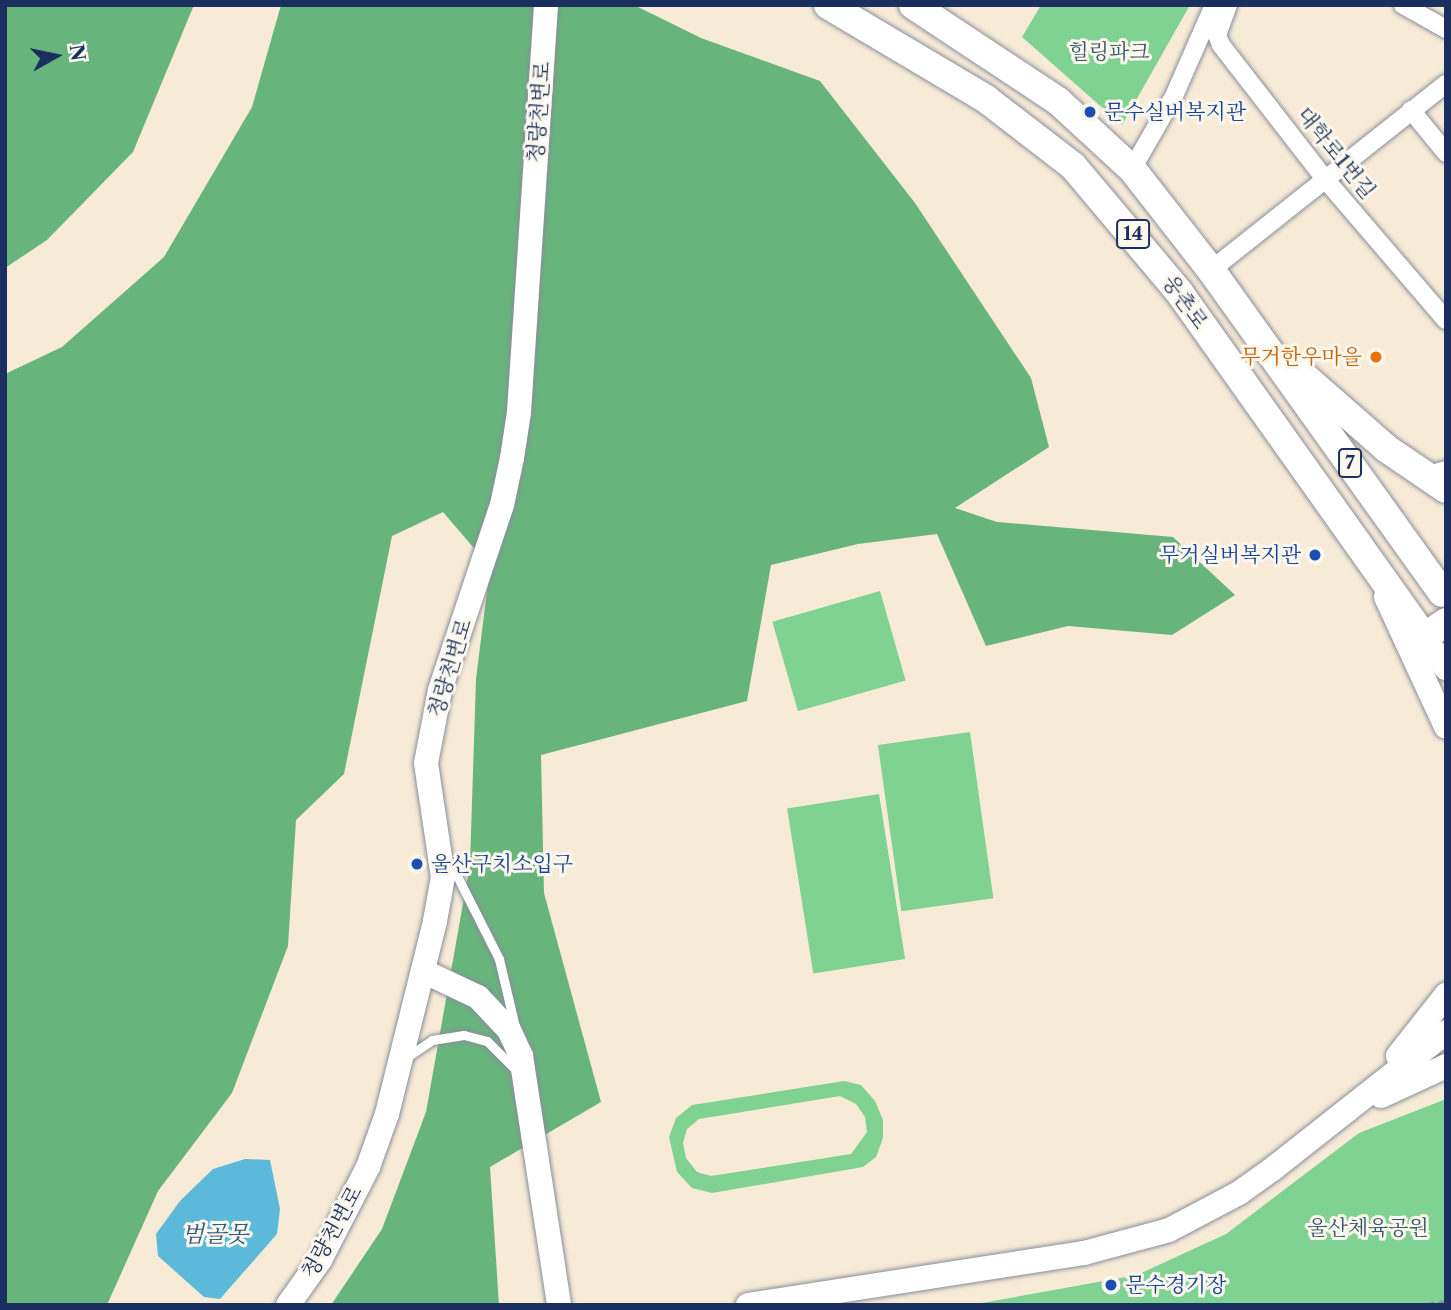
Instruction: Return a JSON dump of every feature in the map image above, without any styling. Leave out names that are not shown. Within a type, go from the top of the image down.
[{"type":"main road","name":"청량천변로","points":[[288,1305],[346,1216],[387,1114],[423,971],[443,877],[426,763],[433,719],[502,505],[519,412],[545,5]]},
{"type":"main road","name":"웅촌로","points":[[828,5],[986,99],[1073,166],[1179,292],[1420,627]]},
{"type":"main road","name":"웅촌로","points":[[913,5],[1058,101],[1132,169],[1211,270],[1444,594]]},
{"type":"main road","points":[[1257,334],[1419,472],[1446,489]]},
{"type":"main road","name":"7","points":[[1420,627],[1444,594]]},
{"type":"main road","points":[[1420,627],[1446,668]]},
{"type":"main road","points":[[1420,627],[1446,727]]},
{"type":"main road","points":[[423,971],[478,996],[509,1030],[521,1056],[533,1111],[559,1305]]},
{"type":"main road","points":[[1338,1120],[1396,1058],[1446,995]]},
{"type":"main road","points":[[1338,1120],[1446,1032]]},
{"type":"main road","points":[[748,1305],[1133,1242],[1197,1218],[1239,1193],[1338,1120],[1446,1046]]},
{"type":"main road","points":[[1338,1120],[1446,1066]]},
{"type":"street","points":[[1132,169],[1174,96],[1214,5]]},
{"type":"street","name":"대학로1번길","points":[[1228,5],[1217,35],[1221,45],[1325,179],[1446,320]]},
{"type":"street","points":[[1404,5],[1446,29]]},
{"type":"street","points":[[1211,270],[1446,84]]},
{"type":"street","points":[[1411,110],[1446,153]]},
{"type":"lane","points":[[1419,472],[1446,465]]},
{"type":"lane","points":[[437,836],[499,960],[521,1056]]},
{"type":"lane","points":[[400,1063],[418,1048],[450,1035],[487,1041],[510,1061],[533,1111]]},
{"type":"path","points":[[1419,1305],[1446,1301]]},
{"type":"green space","points":[[5,5],[194,5],[133,152],[47,240],[5,268]]},
{"type":"green space","points":[[281,5],[634,5],[701,38],[820,81],[915,203],[1031,378],[1049,447],[955,508],[997,522],[1173,537],[1235,595],[1172,635],[1068,626],[986,646],[937,534],[858,544],[771,565],[747,701],[541,755],[544,893],[601,1102],[490,1167],[499,1305],[331,1305],[382,1229],[426,1112],[470,864],[476,679],[490,567],[443,512],[392,536],[344,774],[296,820],[288,946],[232,1093],[158,1191],[107,1305],[5,1305],[5,374],[62,347],[164,257],[252,107]]},
{"type":"green space","name":"힐링파크","points":[[1041,5],[1190,5],[1122,125],[1022,37]]},
{"type":"green space","points":[[880,591],[906,680],[798,711],[772,622]]},
{"type":"green space","points":[[970,732],[993,898],[901,911],[878,745]]},
{"type":"green space","points":[[879,794],[905,959],[813,973],[787,809]]},
{"type":"green space","points":[[844,1081],[861,1085],[875,1101],[883,1120],[883,1138],[876,1157],[863,1167],[712,1193],[692,1188],[677,1172],[669,1137],[676,1118],[692,1105]],"holes":[[[840,1096],[856,1104],[865,1117],[867,1132],[851,1154],[711,1176],[697,1172],[686,1158],[683,1143],[687,1129],[699,1119]]]},
{"type":"green space","name":"울산체육공원","points":[[1446,1099],[1446,1305],[971,1305],[1137,1275],[1226,1234],[1359,1133]]},
{"type":"water","name":"범골못","points":[[245,1159],[270,1160],[280,1209],[277,1234],[220,1299],[204,1297],[158,1256],[156,1234],[180,1201],[213,1169]]},
{"type":"place","name":"문수실버복지관","points":[[1090,112]]},
{"type":"place","name":"무거한우마을","points":[[1376,357]]},
{"type":"place","name":"무거실버복지관","points":[[1315,555]]},
{"type":"place","name":"울산구치소입구","points":[[417,864]]},
{"type":"place","name":"문수경기장","points":[[1111,1285]]}]
